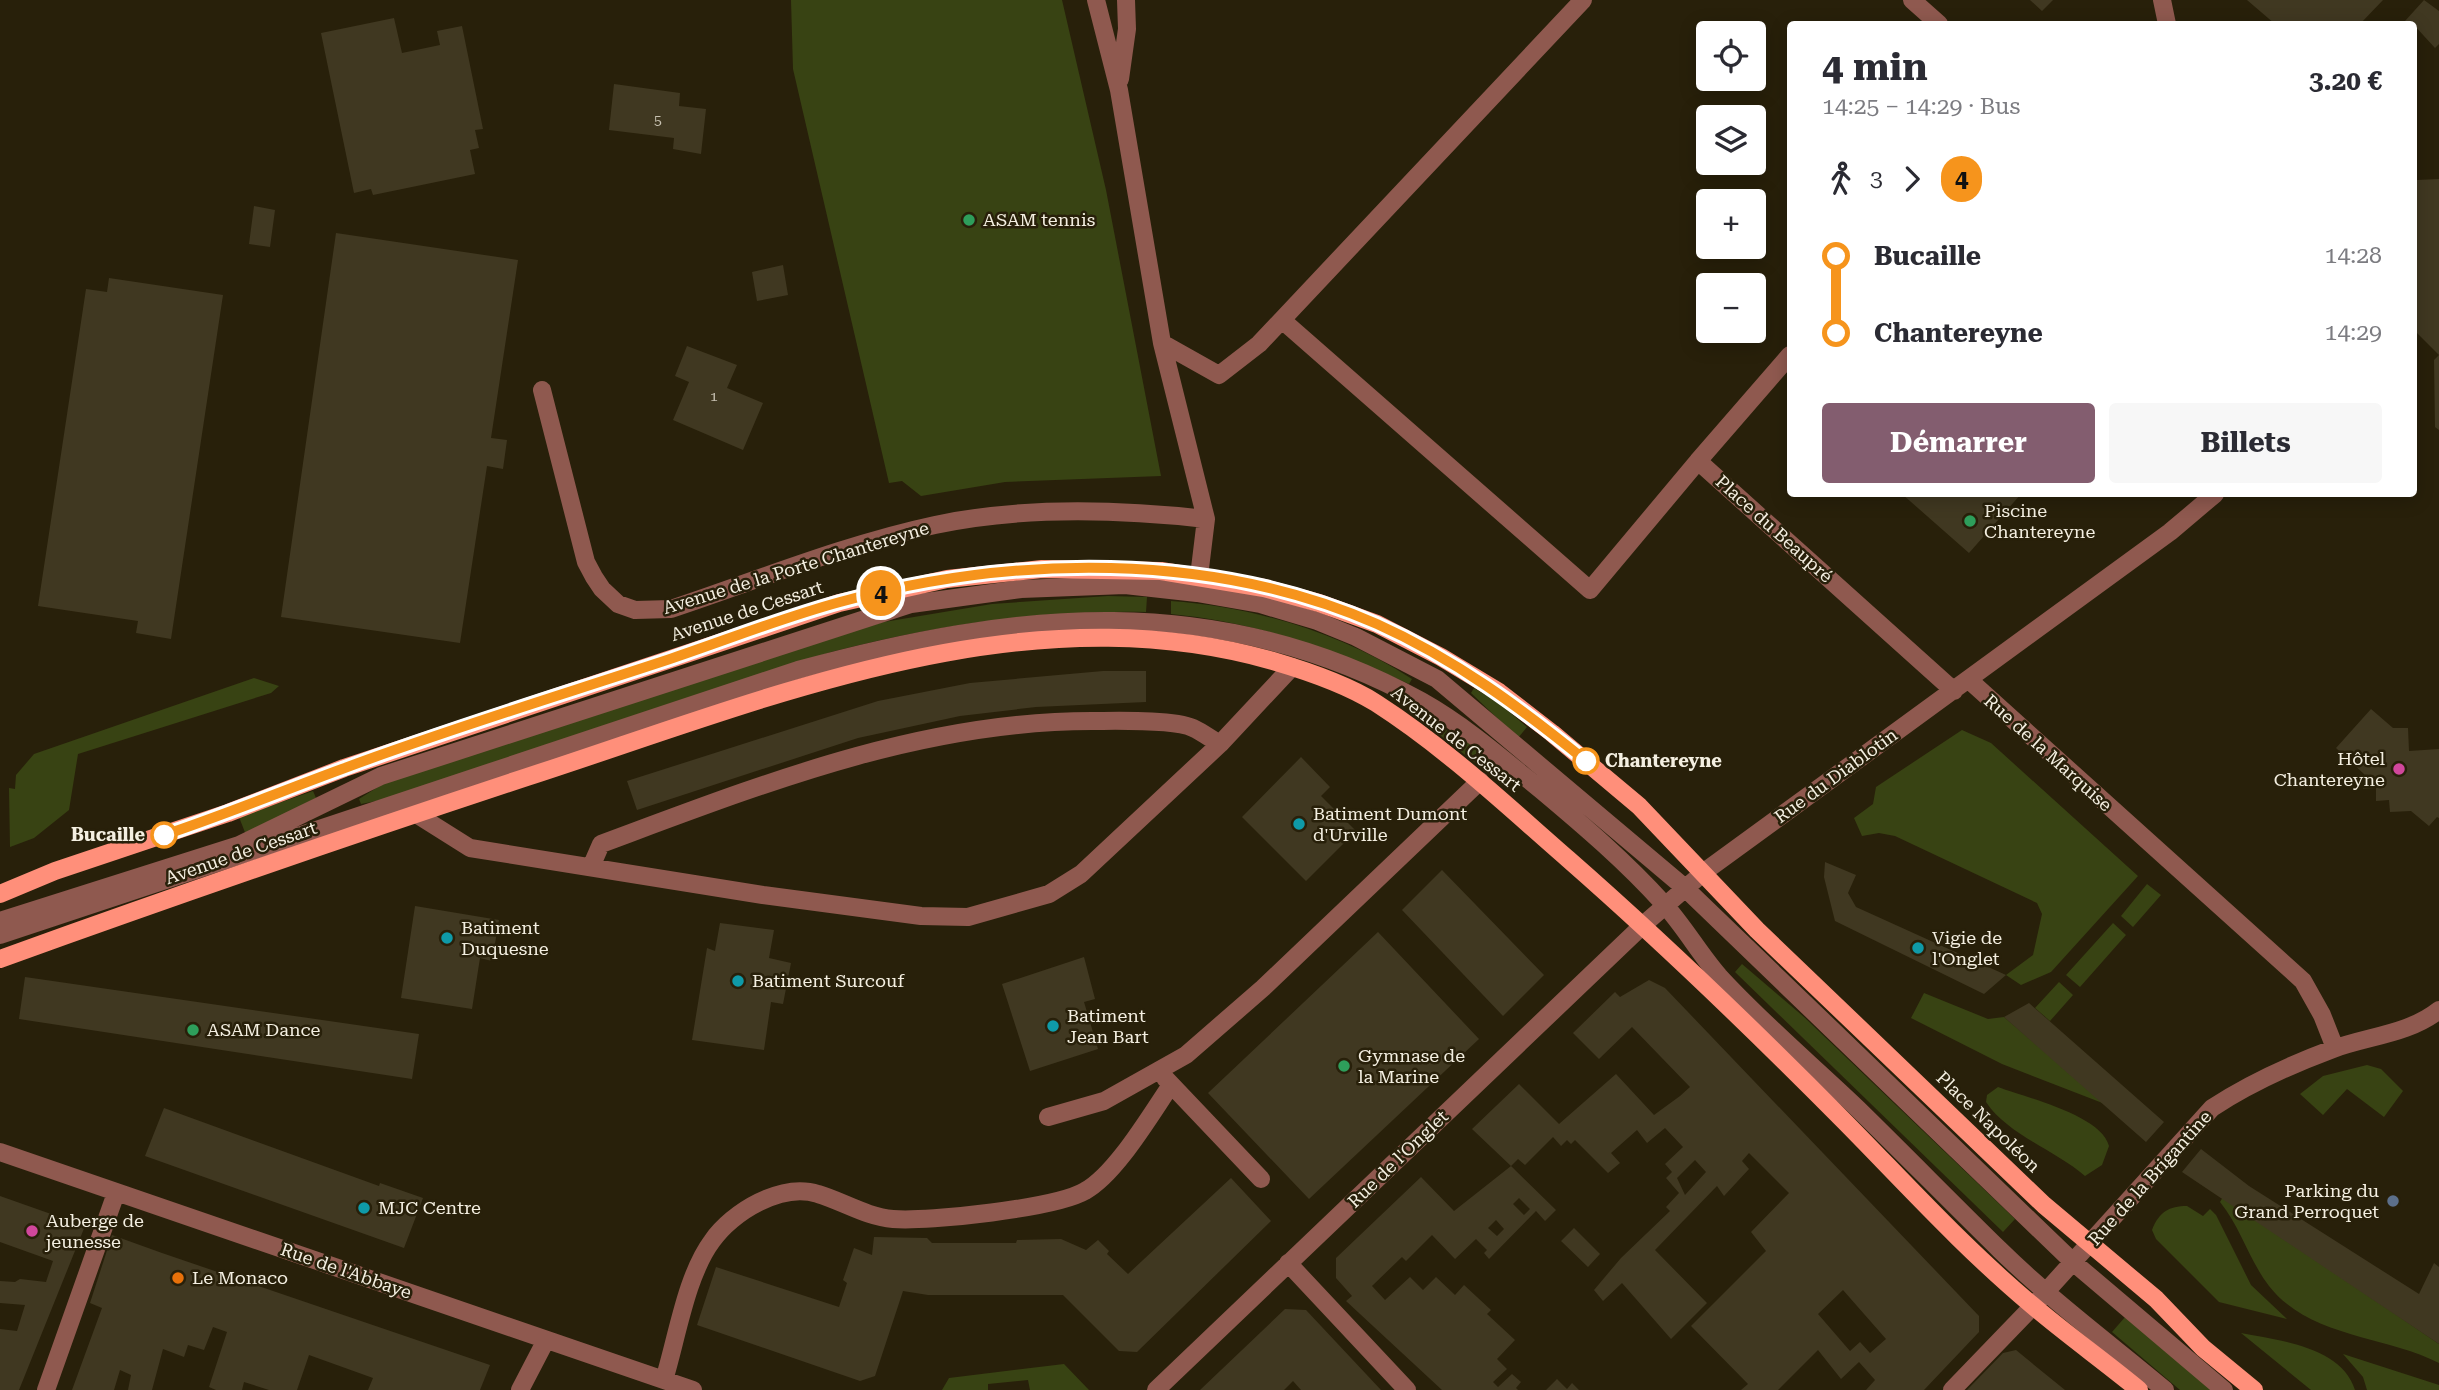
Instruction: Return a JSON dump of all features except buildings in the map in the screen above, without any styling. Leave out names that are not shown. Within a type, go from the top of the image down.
[{"type":"main road","name":"Avenue de Cessart","points":[[0,894],[55,871],[228,813],[344,768],[839,603],[947,579],[1042,569],[1126,569],[1198,584],[1264,588],[1319,603],[1377,624],[1441,657],[1499,692],[1639,806],[1704,872]]},
{"type":"main road","name":"Avenue de Cessart","points":[[0,958],[416,814],[791,691],[936,653],[1047,639],[1156,638],[1233,650],[1292,667],[1369,698],[1423,735],[1480,781],[1643,925]]},
{"type":"main road","name":"Place Napoléon","points":[[1704,872],[1757,930],[2043,1205],[2156,1299],[2203,1348],[2254,1390]]},
{"type":"main road","points":[[1643,925],[1706,982],[1975,1253],[2033,1306],[2139,1390]]},
{"type":"street","points":[[1096,0],[1119,90],[1162,343],[1206,519],[1198,584]]},
{"type":"street","points":[[1119,90],[1126,29],[1126,0]]},
{"type":"street","points":[[1162,343],[1219,375],[1259,344],[1583,0]]},
{"type":"street","points":[[1912,0],[1936,21]]},
{"type":"street","points":[[2161,21],[2162,0]]},
{"type":"street","points":[[1282,320],[1590,590],[1787,358]]},
{"type":"street","name":"Avenue de la Porte Chantereyne","points":[[542,390],[586,562],[602,589],[618,604],[635,610],[671,609],[897,534],[938,524],[1039,512],[1140,514],[1206,519]]},
{"type":"street","name":"Place du Beaupré","points":[[1698,461],[1954,691]]},
{"type":"street","name":"Rue de la Marquise","points":[[2211,497],[2170,532],[1969,680],[2303,981],[2322,1015],[2335,1048]]},
{"type":"street","points":[[0,921],[239,845],[381,776],[911,604],[1021,589],[1198,584],[1317,621],[1398,656],[1437,679],[1685,888],[2073,1262],[2224,1390]]},
{"type":"street","points":[[0,936],[798,670],[946,635],[1003,626],[1115,620],[1197,625],[1295,648],[1373,677],[1415,698],[1492,749],[1605,845],[1665,905],[1720,976],[2000,1250],[2046,1292],[2165,1390]]},
{"type":"street","points":[[416,814],[470,848],[797,900],[921,916],[968,918],[1049,894],[1081,874],[1220,744],[1292,667]]},
{"type":"street","name":"Rue du Diablotin","points":[[1704,872],[1969,680]]},
{"type":"street","points":[[591,867],[601,844],[657,823],[796,773],[882,748],[957,732],[1059,721],[1121,721],[1190,727],[1220,744]]},
{"type":"street","points":[[1048,1117],[1104,1101],[1186,1055],[1263,988],[1480,781]]},
{"type":"street","name":"Rue de l'Onglet","points":[[1156,1390],[1643,925],[1704,872]]},
{"type":"street","name":"Rue de la Brigantine","points":[[1952,1390],[2046,1292],[2212,1108],[2249,1084],[2335,1048],[2404,1030],[2439,1010]]},
{"type":"street","points":[[1158,1071],[1261,1179]]},
{"type":"street","points":[[664,1380],[699,1262],[712,1239],[752,1206],[782,1194],[814,1192],[890,1219],[916,1219],[1058,1202],[1087,1191],[1118,1160],[1171,1085]]},
{"type":"street","name":"Rue de l'Abbaye","points":[[0,1152],[693,1390]]},
{"type":"street","points":[[46,1390],[116,1193]]},
{"type":"street","points":[[1288,1263],[1407,1390]]},
{"type":"street","points":[[520,1390],[546,1340]]},
{"type":"green space","name":"ASAM tennis","points":[[791,0],[1062,0],[1106,190],[1161,476],[1005,482],[921,496],[902,481],[889,483],[793,69]]},
{"type":"green space","points":[[1108,596],[1147,597],[1146,612],[1066,614],[987,621],[870,642],[831,652],[397,797],[361,804],[359,799],[389,780],[788,649],[884,622],[992,604]]},
{"type":"green space","points":[[1171,601],[1234,609],[1296,625],[1356,648],[1412,679],[1409,684],[1352,659],[1263,630],[1171,614]]},
{"type":"green space","points":[[254,678],[279,686],[271,693],[78,754],[69,810],[34,838],[10,847],[9,788],[15,789],[16,775],[34,754]]},
{"type":"green space","points":[[1474,688],[1499,703],[1527,727],[1518,738],[1471,693]]},
{"type":"green space","points":[[1440,727],[1470,742],[1495,762],[1488,773],[1436,732]]},
{"type":"green space","points":[[1962,730],[1991,743],[2138,876],[2051,972],[2021,985],[2006,975],[2033,955],[2042,914],[2037,903],[1895,836],[1879,833],[1862,836],[1854,818],[1873,804],[1876,787]]},
{"type":"green space","points":[[313,791],[316,798],[246,835],[239,817]]},
{"type":"green space","points":[[2147,884],[2161,895],[2133,927],[2121,916]]},
{"type":"green space","points":[[2113,923],[2126,935],[2080,987],[2066,975]]},
{"type":"green space","points":[[1742,964],[1804,1017],[2015,1219],[2003,1232],[1735,972]]},
{"type":"green space","points":[[2059,982],[2073,995],[2050,1021],[2035,1008]]},
{"type":"green space","points":[[1924,993],[1988,1019],[2004,1017],[2105,1104],[2002,1064],[1911,1018]]},
{"type":"green space","points":[[2367,1065],[2381,1069],[2403,1091],[2384,1117],[2347,1089],[2323,1115],[2300,1094],[2323,1076]]},
{"type":"green space","points":[[1998,1087],[2061,1109],[2092,1125],[2103,1135],[2109,1146],[2102,1165],[2085,1176],[2007,1124],[1986,1102],[1987,1095]]},
{"type":"green space","points":[[2223,1197],[2439,1344],[2439,1363],[2395,1346],[2326,1326],[2286,1303],[2269,1286],[2256,1266],[2234,1222],[2220,1202]]},
{"type":"green space","points":[[2187,1206],[2203,1216],[2210,1209],[2216,1215],[2251,1285],[2287,1319],[2219,1302],[2156,1239],[2152,1230],[2161,1214],[2175,1207]]},
{"type":"green space","points":[[2126,1316],[2212,1390],[2180,1390],[2112,1332]]},
{"type":"green space","points":[[2241,1333],[2290,1343],[2323,1355],[2348,1375],[2355,1390],[2311,1390]]},
{"type":"green space","points":[[2343,1354],[2439,1385],[2439,1390],[2367,1390],[2363,1377]]},
{"type":"green space","points":[[1064,1364],[1089,1390],[1030,1390],[1028,1380],[988,1384],[988,1390],[942,1390],[949,1378]]},
{"type":"bus line","name":"4","points":[[164,835],[344,768],[839,603],[947,579],[1042,569],[1114,568],[1161,571],[1264,588],[1319,603],[1377,624],[1441,657],[1499,692],[1586,761]]},
{"type":"place","name":"ASAM tennis","points":[[969,220]]},
{"type":"place","name":"Piscine Chantereyne","points":[[1970,521]]},
{"type":"place","name":"Chantereyne","points":[[1586,761]]},
{"type":"place","name":"Hôtel Chantereyne","points":[[2399,769]]},
{"type":"place","name":"Batiment Dumont d'Urville","points":[[1299,824]]},
{"type":"place","name":"Bucaille","points":[[164,835]]},
{"type":"place","name":"Batiment Duquesne","points":[[447,938]]},
{"type":"place","name":"Vigie de l'Onglet","points":[[1918,948]]},
{"type":"place","name":"Batiment Surcouf","points":[[738,981]]},
{"type":"place","name":"Batiment Jean Bart","points":[[1053,1026]]},
{"type":"place","name":"ASAM Dance","points":[[193,1030]]},
{"type":"place","name":"Gymnase de la Marine","points":[[1344,1066]]},
{"type":"place","name":"Parking du Grand Perroquet","points":[[2393,1201]]},
{"type":"place","name":"MJC Centre","points":[[364,1208]]},
{"type":"place","name":"Auberge de jeunesse","points":[[32,1231]]},
{"type":"place","name":"Le Monaco","points":[[178,1278]]}]
